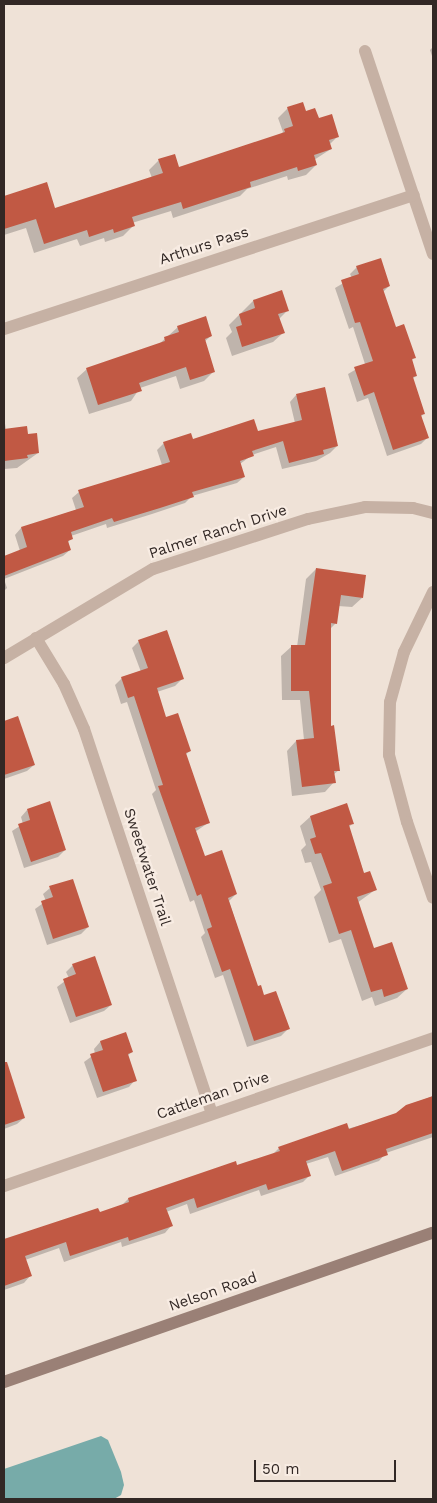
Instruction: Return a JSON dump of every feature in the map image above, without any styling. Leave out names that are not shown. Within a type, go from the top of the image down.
[{"type":"street","points":[[365,51],[433,254]]},
{"type":"street","name":"Arthurs Pass","points":[[4,329],[414,195]]},
{"type":"street","name":"Palmer Ranch Drive","points":[[4,658],[153,569],[308,519],[365,507],[413,508],[433,513]]},
{"type":"street","points":[[433,592],[404,652],[390,702],[389,755],[407,822],[433,898]]},
{"type":"street","name":"Sweetwater Trail","points":[[36,638],[64,684],[84,729],[212,1113]]},
{"type":"street","name":"Cattleman Drive","points":[[4,1186],[433,1038]]},
{"type":"street","name":"Nelson Road","points":[[4,1382],[433,1233]]},
{"type":"water","points":[[101,1436],[108,1440],[121,1472],[124,1485],[121,1495],[114,1499],[4,1499],[4,1469]]},
{"type":"building","points":[[303,102],[306,111],[315,108],[319,118],[332,114],[339,137],[329,140],[332,149],[314,155],[317,165],[298,171],[297,167],[250,182],[251,187],[183,209],[181,202],[132,217],[135,226],[114,233],[113,229],[89,237],[87,230],[44,244],[36,219],[4,229],[4,196],[47,182],[55,208],[163,173],[158,159],[175,154],[179,167],[285,132],[284,129],[293,126],[287,107]]},
{"type":"building","points":[[381,258],[390,286],[383,289],[396,327],[404,324],[416,358],[412,359],[417,376],[413,377],[425,414],[421,415],[429,438],[393,450],[374,392],[364,396],[354,367],[373,361],[360,322],[355,323],[341,280],[359,274],[356,266]]},
{"type":"building","points":[[282,290],[289,311],[278,314],[285,333],[242,347],[236,327],[242,325],[239,314],[255,308],[253,300]]},
{"type":"building","points":[[206,316],[212,336],[205,339],[215,372],[190,380],[186,367],[139,383],[142,391],[98,405],[86,368],[165,341],[164,337],[179,332],[177,326]]},
{"type":"building","points":[[325,387],[338,446],[323,450],[324,454],[289,463],[283,441],[252,451],[254,456],[240,461],[245,477],[192,492],[194,497],[160,508],[114,522],[112,518],[71,532],[73,539],[68,541],[71,550],[4,576],[4,556],[27,547],[21,527],[84,507],[78,490],[170,462],[163,442],[191,433],[193,439],[254,419],[258,431],[302,420],[296,394]]},
{"type":"building","points":[[27,426],[28,434],[37,433],[39,453],[27,455],[28,458],[4,461],[4,429]]},
{"type":"building","points":[[316,568],[366,575],[363,598],[341,595],[337,624],[331,623],[331,726],[334,725],[340,771],[334,771],[336,783],[302,787],[296,740],[314,738],[309,691],[291,691],[291,645],[305,645]]},
{"type":"building","points":[[167,630],[184,679],[157,688],[166,717],[178,713],[191,751],[186,753],[210,823],[195,828],[205,856],[222,850],[237,894],[228,898],[258,986],[261,985],[264,995],[276,991],[290,1029],[254,1041],[230,969],[222,972],[207,929],[212,927],[201,894],[197,896],[158,786],[163,785],[134,696],[128,698],[121,677],[148,668],[138,640]]},
{"type":"building","points":[[18,716],[35,765],[4,775],[4,721]]},
{"type":"building","points":[[50,801],[66,850],[31,862],[18,824],[30,820],[27,809]]},
{"type":"building","points":[[347,803],[354,824],[349,825],[364,873],[370,871],[377,890],[357,897],[374,948],[392,942],[408,989],[384,997],[382,989],[371,992],[351,930],[339,934],[323,886],[332,883],[321,853],[315,854],[310,839],[316,837],[310,816]]},
{"type":"building","points":[[73,879],[89,927],[53,939],[41,901],[53,897],[49,886]]},
{"type":"building","points":[[95,956],[112,1005],[76,1017],[63,979],[76,974],[72,964]]},
{"type":"building","points":[[126,1032],[133,1052],[128,1054],[137,1081],[103,1092],[90,1054],[103,1050],[100,1041]]},
{"type":"building","points":[[4,1062],[7,1062],[25,1118],[4,1125]]},
{"type":"building","points":[[433,1096],[433,1133],[386,1149],[388,1155],[342,1171],[335,1151],[306,1161],[311,1176],[268,1190],[266,1184],[197,1208],[194,1198],[166,1208],[173,1226],[129,1241],[128,1237],[70,1256],[66,1242],[25,1256],[32,1276],[4,1286],[4,1239],[98,1208],[100,1212],[129,1202],[128,1198],[236,1161],[237,1165],[280,1151],[278,1147],[347,1123],[349,1129],[396,1113],[406,1105]]}]
